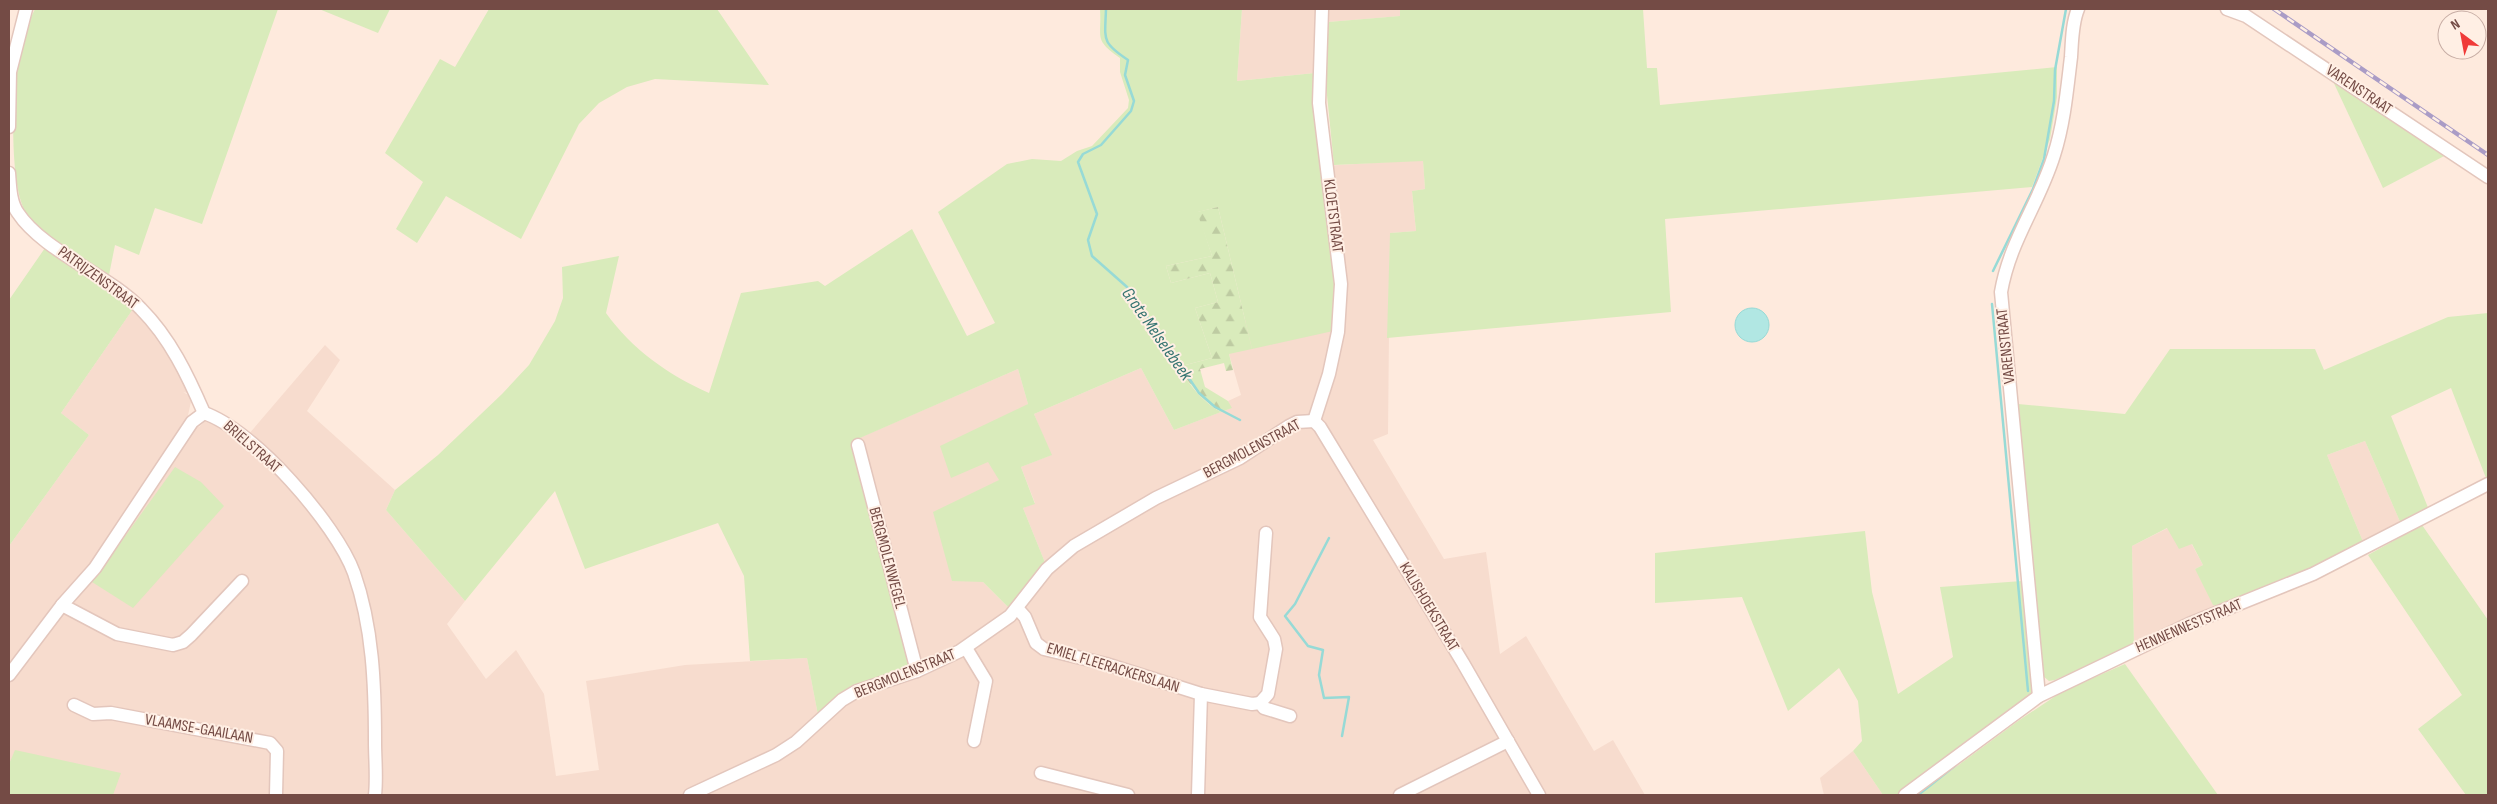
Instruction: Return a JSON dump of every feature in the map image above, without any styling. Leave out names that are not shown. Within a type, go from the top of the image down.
[{"type":"street","points":[[9,128],[10,72],[26,9]]},
{"type":"street","name":"KLOETSTRAAT","points":[[1314,420],[1329,374],[1341,311],[1341,284],[1319,103],[1322,9]]},
{"type":"street","name":"VARENSTRAAT","points":[[2039,696],[2001,292],[2004,273],[2016,239],[2042,190],[2055,154],[2064,110],[2078,9]]},
{"type":"street","name":"VARENSTRAAT","points":[[2227,9],[2246,16],[2488,177]]},
{"type":"street","name":"PATRIJZENSTRAAT","points":[[9,173],[10,191],[17,212],[38,234],[141,308],[183,366],[204,413]]},
{"type":"street","name":"BRIELSTRAAT","points":[[9,674],[62,605],[95,568],[192,422],[204,413],[223,422],[254,445],[278,468],[335,537],[354,574],[374,665],[374,795]]},
{"type":"street","name":"BERGMOLENSTRAAT","points":[[690,795],[776,755],[796,742],[842,700],[857,691],[917,671],[966,648],[997,627],[1017,608],[1047,569],[1074,546],[1156,498],[1234,462],[1289,426],[1297,422],[1314,420]]},
{"type":"street","name":"KALISHOEKSTRAAT","points":[[1314,420],[1508,740],[1539,795]]},
{"type":"street","name":"BERGMOLENWEGEL","points":[[858,445],[917,671]]},
{"type":"street","name":"HENNENNESTSTRAAT","points":[[1905,795],[2039,696],[2189,624],[2313,574],[2488,484]]},
{"type":"street","points":[[1260,703],[1268,694],[1276,649],[1274,639],[1260,617],[1266,533]]},
{"type":"street","points":[[62,605],[117,634],[173,645],[183,642],[191,635],[242,581]]},
{"type":"street","name":"EMIEL FLEERACKERSLAAN","points":[[1017,608],[1026,617],[1036,643],[1044,649],[1106,664],[1201,694],[1252,704],[1260,703],[1264,708],[1290,716]]},
{"type":"street","points":[[966,648],[986,681],[974,741]]},
{"type":"street","name":"EMIEL FLEERACKERSLAAN","points":[[1198,795],[1201,694]]},
{"type":"street","name":"VLAAMSE-GAAILAAN","points":[[74,705],[93,714],[111,713],[270,743],[276,751],[276,795]]},
{"type":"street","points":[[1400,795],[1508,740]]},
{"type":"street","points":[[1041,772],[1128,795]]},
{"type":"shaded area","points":[[1242,9],[1317,9],[1315,73],[1237,81]]},
{"type":"shaded area","points":[[1329,9],[1400,9],[1401,16],[1328,22]]},
{"type":"shaded area","points":[[1423,160],[1425,189],[1412,191],[1416,231],[1390,233],[1388,434],[1373,440],[1444,559],[1486,552],[1500,654],[1526,636],[1594,751],[1613,740],[1645,795],[9,795],[9,546],[89,435],[61,413],[133,309],[164,346],[192,394],[183,392],[192,397],[187,420],[199,427],[206,420],[248,435],[325,345],[340,360],[307,411],[395,490],[386,510],[465,601],[447,624],[486,679],[516,650],[544,694],[556,776],[599,770],[586,681],[685,665],[807,658],[818,715],[914,668],[852,441],[1018,369],[1028,404],[989,462],[999,479],[983,582],[1011,610],[1046,565],[1023,508],[1035,503],[1021,467],[1051,455],[1034,414],[1141,368],[1174,430],[1231,408],[1228,401],[1241,395],[1229,354],[1323,166]]},
{"type":"shaded area","points":[[2365,441],[2401,524],[2364,544],[2327,455]]},
{"type":"shaded area","points":[[2168,528],[2191,543],[2203,565],[2195,569],[2220,607],[2134,645],[2132,546]]},
{"type":"shaded area","points":[[1853,751],[1883,795],[1824,795],[1820,778]]},
{"type":"green space","points":[[35,9],[278,9],[202,224],[155,208],[139,255],[115,245],[109,275],[44,231],[27,214],[21,201],[14,160],[13,110],[19,52]]},
{"type":"green space","points":[[319,9],[390,9],[378,33]]},
{"type":"green space","points":[[489,9],[717,9],[769,85],[655,79],[627,87],[599,103],[579,124],[521,239],[446,196],[417,243],[396,229],[423,182],[385,153],[440,59],[455,67]]},
{"type":"green space","points":[[1100,9],[1242,9],[1237,81],[1315,73],[1337,289],[1333,331],[1252,349],[1218,207],[1198,212],[1212,256],[1166,266],[1171,283],[1210,273],[1218,302],[1195,308],[1212,358],[1178,367],[1202,398],[1221,412],[1174,430],[1141,368],[1034,414],[1052,455],[1021,467],[1035,504],[1023,508],[1046,565],[1011,610],[983,582],[952,581],[933,512],[999,480],[988,462],[951,478],[940,446],[1028,404],[1018,369],[853,441],[915,668],[818,715],[807,658],[750,661],[744,576],[718,523],[585,569],[555,491],[465,601],[386,510],[395,490],[438,455],[502,394],[529,365],[555,321],[563,298],[562,267],[619,256],[606,313],[627,338],[652,360],[679,378],[709,393],[741,293],[818,281],[825,286],[912,229],[967,336],[995,323],[938,212],[1007,164],[1032,159],[1061,161],[1077,151],[1092,146],[1128,108],[1129,100],[1120,72],[1120,58],[1102,42]]},
{"type":"green space","points":[[1400,9],[1643,9],[1647,68],[1657,68],[1660,105],[2057,67],[2057,97],[2050,139],[2032,187],[1665,219],[1671,312],[1387,338],[1390,233],[1416,231],[1412,191],[1425,189],[1423,161],[1334,165],[1325,75],[1328,22],[1400,16]]},
{"type":"green space","points":[[2331,77],[2448,154],[2383,188]]},
{"type":"green space","points":[[1218,207],[1252,349],[1229,354],[1233,370],[1226,371],[1224,363],[1200,369],[1205,387],[1228,401],[1232,408],[1221,412],[1202,397],[1178,367],[1212,358],[1195,308],[1218,302],[1210,273],[1171,283],[1166,266],[1212,256],[1197,212]]},
{"type":"green space","points":[[45,248],[133,309],[61,413],[89,435],[9,546],[9,300]]},
{"type":"green space","points":[[2488,313],[2488,477],[2486,478],[2451,388],[2391,416],[2429,510],[2401,524],[2365,441],[2327,455],[2364,544],[2315,568],[2220,607],[2213,605],[2195,569],[2203,565],[2192,544],[2179,549],[2167,528],[2132,546],[2134,645],[2055,680],[2049,681],[2043,676],[2018,404],[2125,414],[2170,349],[2315,349],[2324,370],[2448,317]]},
{"type":"green space","points":[[175,467],[201,482],[224,506],[133,608],[92,582]]},
{"type":"green space","points":[[2422,525],[2488,620],[2488,795],[2466,795],[2418,729],[2462,695],[2368,555]]},
{"type":"green space","points":[[1865,531],[1872,592],[1898,694],[1953,657],[1940,587],[2022,581],[2034,686],[2029,697],[1973,736],[1897,795],[1883,795],[1853,751],[1862,741],[1858,701],[1839,668],[1788,711],[1742,597],[1655,603],[1655,553]]},
{"type":"green space","points":[[2125,664],[2218,795],[1918,795],[2018,721],[2063,691]]},
{"type":"green space","points":[[15,750],[121,773],[113,795],[9,795],[9,764]]},
{"type":"water","points":[[1752,308],[1764,313],[1769,325],[1764,337],[1752,342],[1740,337],[1735,325],[1740,313]]},
{"type":"waterway","name":"Grote Melselebeek","points":[[1106,9],[1106,39],[1113,49],[1128,60],[1125,75],[1134,101],[1131,111],[1101,145],[1083,154],[1078,162],[1097,214],[1088,240],[1092,256],[1127,287],[1199,393],[1215,407],[1240,420]]},
{"type":"waterway","points":[[1993,271],[2033,189],[2044,159],[2054,101],[2055,70],[2066,9]]},
{"type":"waterway","points":[[1992,304],[2028,691]]},
{"type":"waterway","name":"Grote Melselebeek","points":[[1329,538],[1295,604],[1285,616],[1308,646],[1323,650],[1319,675],[1324,698],[1349,697],[1342,736]]},
{"type":"waterway","points":[[1918,795],[1956,765]]},
{"type":"railway","points":[[2274,9],[2488,155]]}]
